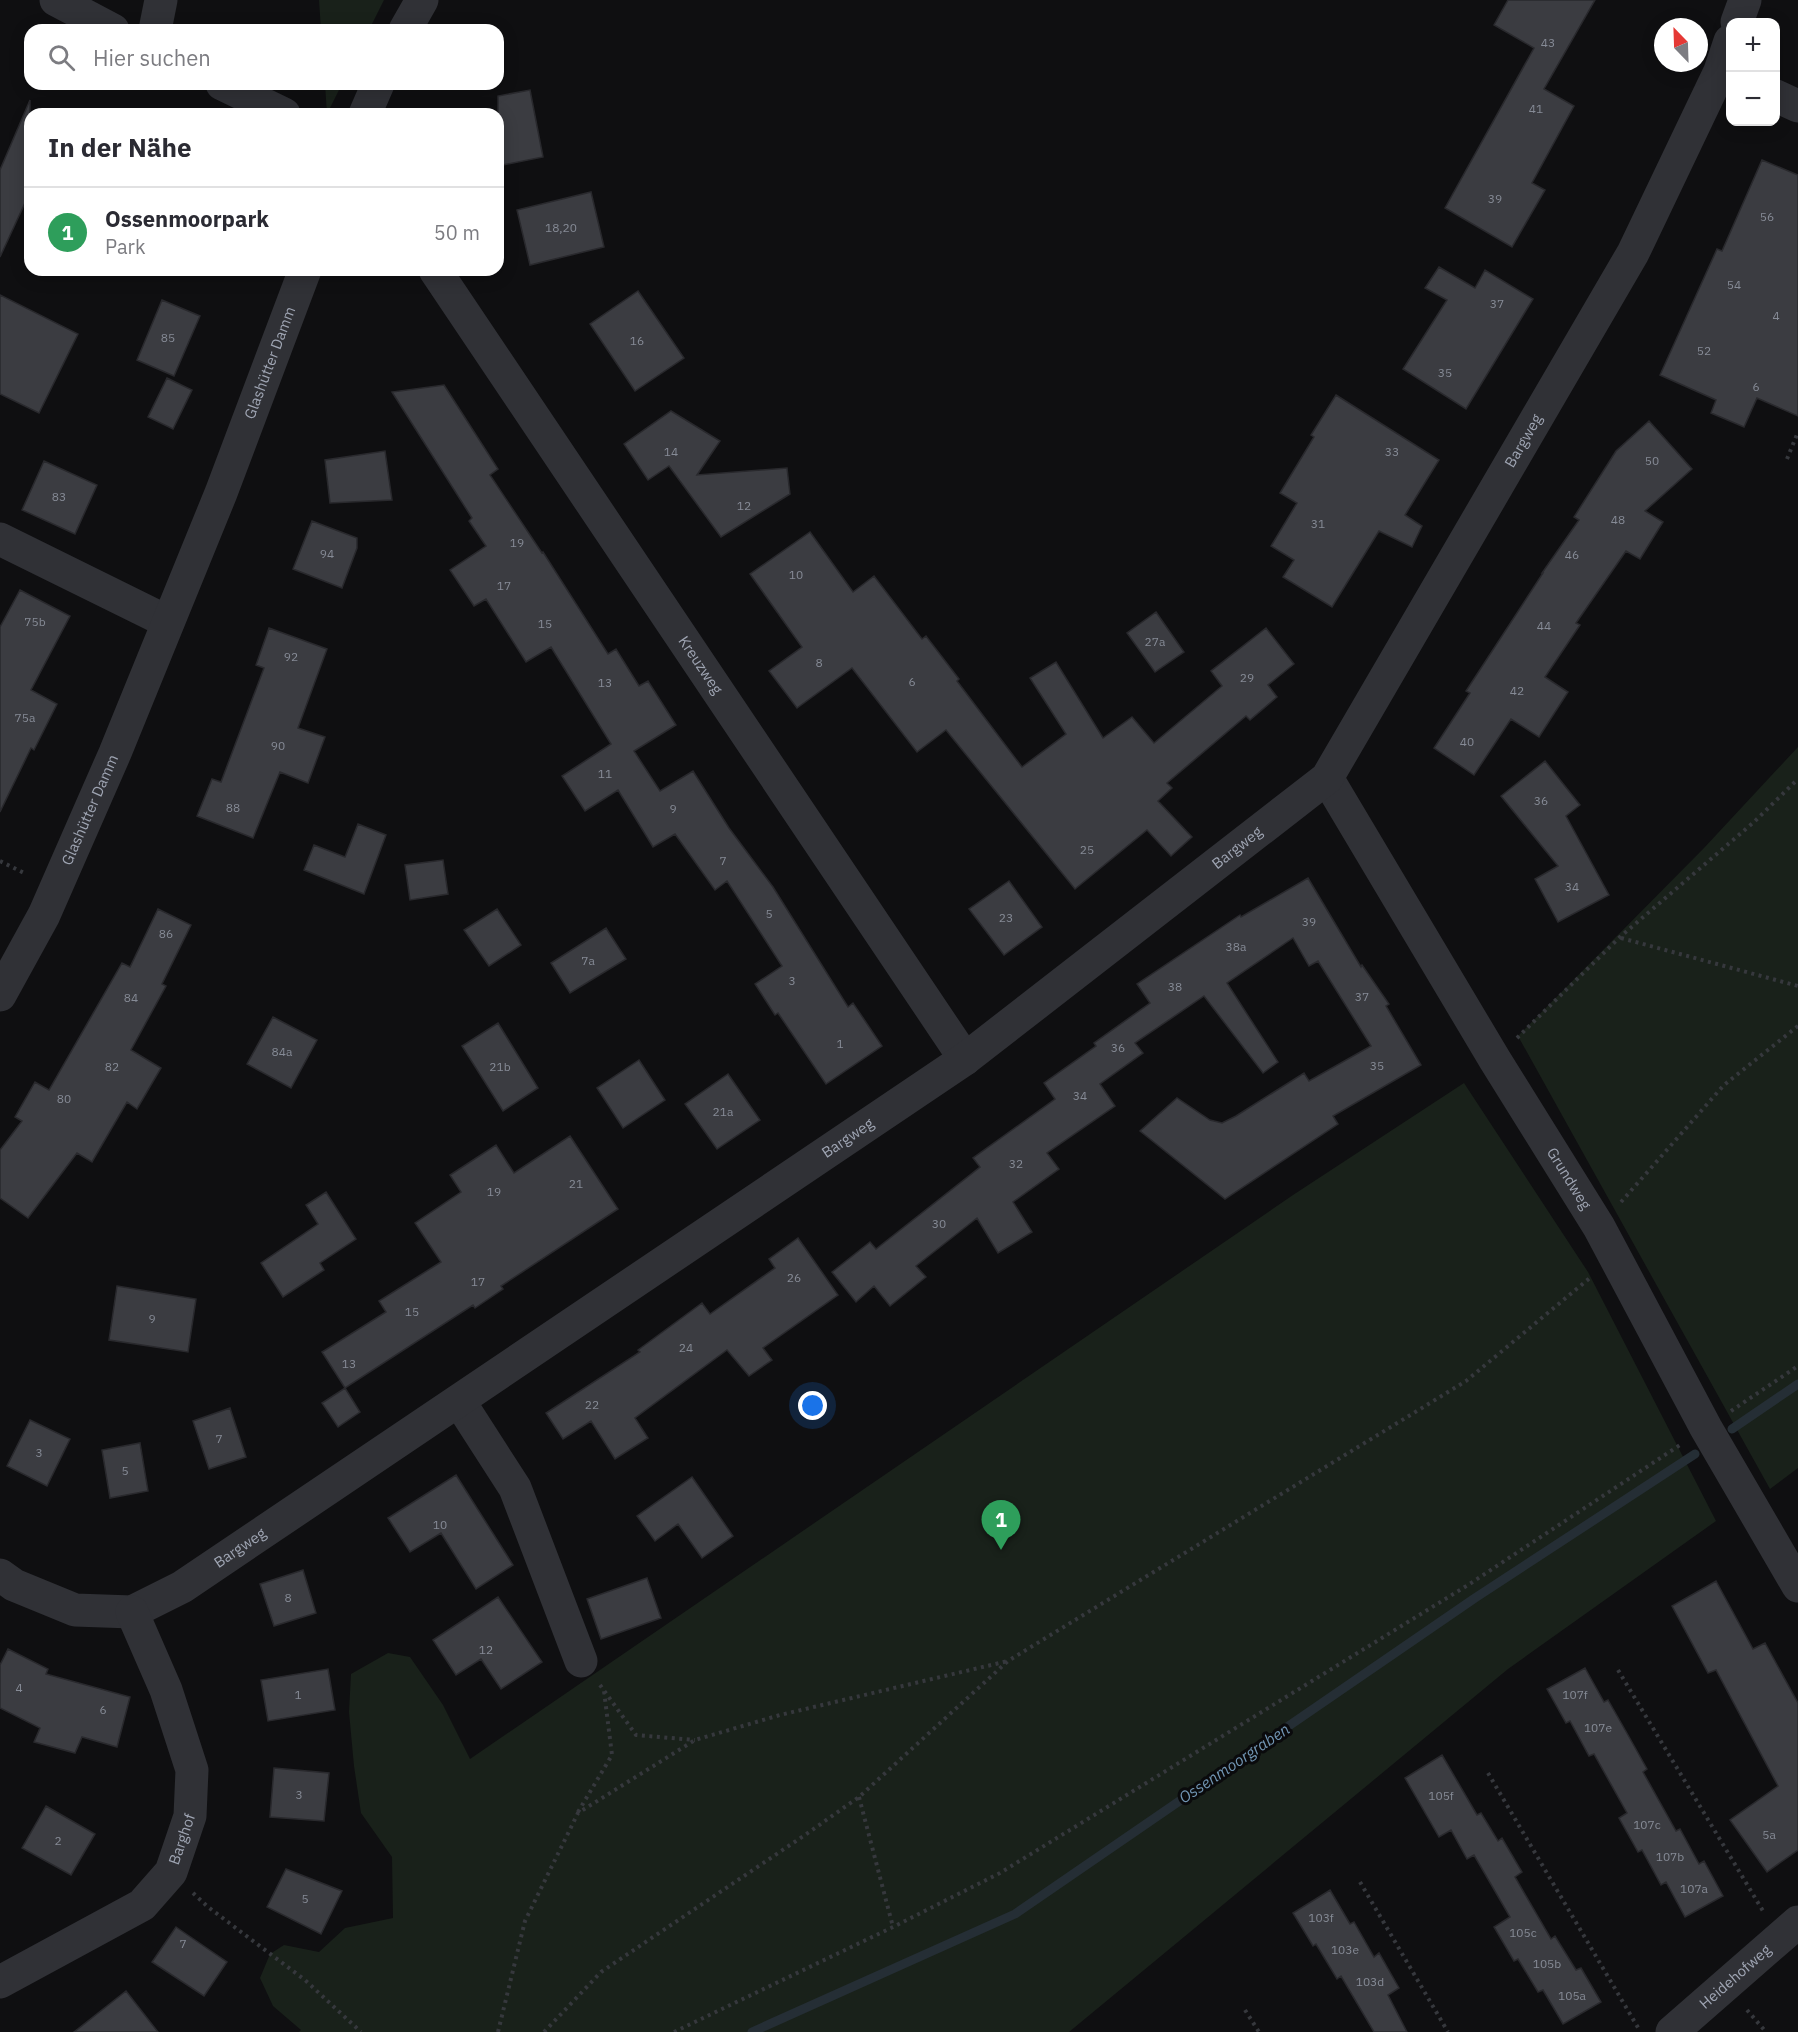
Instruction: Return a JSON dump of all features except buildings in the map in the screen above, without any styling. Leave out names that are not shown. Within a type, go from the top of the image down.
[{"type":"street","points":[[56,0],[102,24]]},
{"type":"street","points":[[156,24],[161,0]]},
{"type":"street","points":[[408,24],[422,0]]},
{"type":"street","points":[[1738,18],[1745,0]]},
{"type":"street","name":"Bargweg","points":[[0,1575],[14,1585],[75,1610],[132,1612],[182,1587],[965,1059],[1327,778],[1633,253],[1725,74]]},
{"type":"street","points":[[234,90],[272,108]]},
{"type":"street","points":[[368,108],[375,90]]},
{"type":"street","points":[[1780,98],[1798,106]]},
{"type":"street","name":"Glashütter Damm","points":[[0,995],[44,915],[115,753],[221,493],[303,276]]},
{"type":"street","name":"Kreuzweg","points":[[439,276],[965,1059]]},
{"type":"street","points":[[0,539],[168,622]]},
{"type":"street","name":"Grundweg","points":[[1327,778],[1495,1060],[1599,1227],[1706,1428],[1798,1586]]},
{"type":"street","points":[[459,1401],[514,1488],[581,1661]]},
{"type":"street","name":"Barghof","points":[[0,1982],[142,1905],[171,1872],[190,1816],[192,1770],[166,1690],[132,1612]]},
{"type":"street","name":"Heidehofweg","points":[[1672,2032],[1789,1930]]},
{"type":"path","points":[[1787,459],[1798,432]]},
{"type":"path","points":[[1495,1060],[1620,938],[1754,822],[1798,779]]},
{"type":"path","points":[[1620,938],[1798,986]]},
{"type":"path","points":[[1599,1227],[1724,1085],[1798,1026]]},
{"type":"path","points":[[544,2032],[601,1972],[859,1797],[1008,1661],[1466,1381],[1615,1257]]},
{"type":"path","points":[[674,2032],[1000,1873],[1468,1585],[1798,1366]]},
{"type":"path","points":[[581,1661],[636,1735],[695,1740]]},
{"type":"path","points":[[578,1813],[695,1740],[780,1715],[1008,1661]]},
{"type":"path","points":[[1618,1670],[1789,1930]]},
{"type":"path","points":[[498,2032],[525,1921],[578,1813],[612,1755],[603,1689]]},
{"type":"path","points":[[1488,1773],[1641,2032]]},
{"type":"path","points":[[859,1797],[893,1927]]},
{"type":"path","points":[[171,1872],[208,1907],[305,1980],[361,2032]]},
{"type":"path","points":[[1360,1882],[1448,2032]]},
{"type":"path","points":[[1245,2010],[1259,2032]]},
{"type":"shaded area","points":[[319,0],[384,0],[372,24],[321,24]]},
{"type":"shaded area","points":[[325,90],[339,90],[330,108],[327,108]]},
{"type":"shaded area","points":[[1798,747],[1798,1468],[1770,1489],[1518,1036],[1704,848]]},
{"type":"shaded area","points":[[1464,1083],[1588,1272],[1716,1521],[1508,1669],[1069,2032],[299,2032],[301,2030],[273,2006],[260,1978],[270,1954],[284,1945],[319,1952],[345,1928],[393,1918],[392,1857],[361,1813],[349,1712],[351,1674],[388,1653],[410,1657],[443,1705],[470,1759],[1293,1195]]},
{"type":"waterway","name":"Ossenmoorgraben","points":[[1732,1429],[1798,1384]]},
{"type":"waterway","name":"Ossenmoorgraben","points":[[752,2032],[1015,1914],[1475,1598],[1695,1454]]},
{"type":"place","name":"Ossenmoorpark","points":[[1001,1550]]}]
